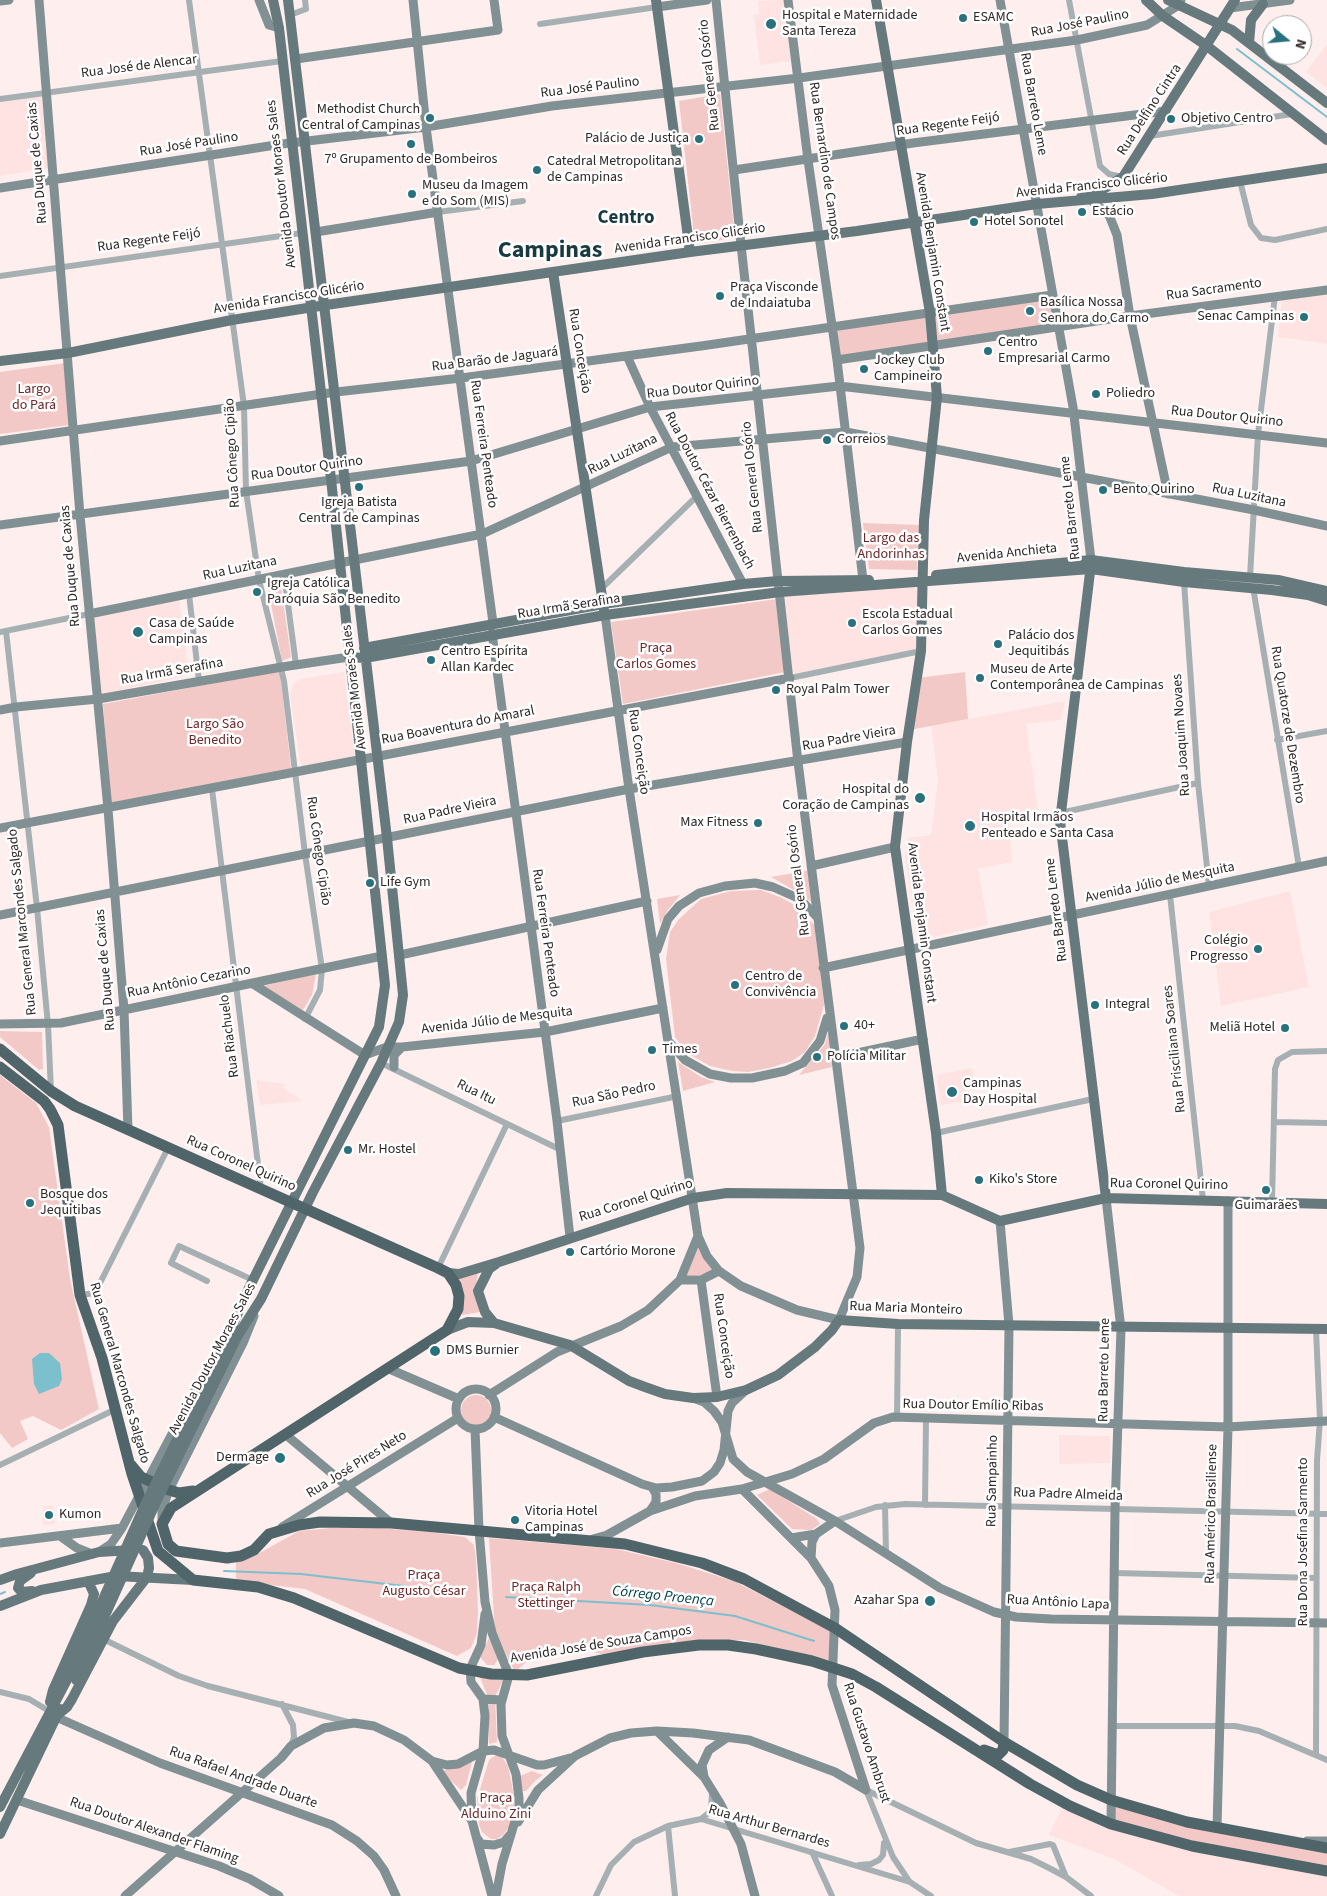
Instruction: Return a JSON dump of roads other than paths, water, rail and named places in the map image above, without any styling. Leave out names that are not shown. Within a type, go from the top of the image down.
[{"type":"highway","name":"Rua Coronel Quirino","points":[[0,1049],[51,1091],[75,1106],[443,1271]]},
{"type":"highway","name":"Rua General Marcondes Salgado","points":[[0,1067],[44,1101],[58,1125],[80,1295],[102,1358],[130,1463],[158,1551]]},
{"type":"highway","points":[[443,1271],[459,1296],[458,1309],[447,1330],[171,1508],[162,1524],[168,1544],[176,1551],[227,1558],[241,1556],[254,1550],[269,1534],[320,1522],[392,1523],[479,1530],[585,1542],[625,1544],[702,1563],[744,1579],[835,1628],[1004,1742],[1063,1778],[1111,1800],[1182,1820],[1327,1848]]},
{"type":"highway","points":[[130,1463],[136,1472],[169,1490],[179,1493],[198,1490]]},
{"type":"highway","points":[[158,1551],[192,1580]]},
{"type":"highway","name":"Avenida José de Souza Campos","points":[[192,1580],[258,1588],[294,1598],[460,1668],[509,1675],[527,1674],[668,1648],[699,1645],[728,1645],[756,1649],[831,1667],[876,1686],[1054,1798],[1111,1824],[1192,1846],[1327,1871]]},
{"type":"highway","points":[[945,1730],[995,1754],[1001,1753],[1004,1742]]},
{"type":"main road","points":[[0,2],[9,0]]},
{"type":"main road","name":"Rua Duque de Caxias","points":[[39,0],[75,432],[88,614],[108,809],[124,1010],[128,1130]]},
{"type":"main road","points":[[258,0],[269,26],[279,28]]},
{"type":"main road","name":"Avenida Doutor Moraes Sales","points":[[273,0],[279,28],[320,394]]},
{"type":"main road","name":"Avenida Doutor Moraes Sales","points":[[287,0],[326,305]]},
{"type":"main road","name":"Rua Ferreira Penteado","points":[[412,0],[426,127],[482,534],[514,812],[557,1121],[570,1237]]},
{"type":"main road","points":[[296,59],[498,30],[494,0]]},
{"type":"main road","points":[[690,252],[656,4],[707,0]]},
{"type":"main road","name":"Rua General Osório","points":[[447,1330],[468,1322],[494,1323],[570,1345],[629,1381],[665,1394],[693,1398],[717,1396],[746,1390],[778,1375],[815,1348],[839,1320],[853,1291],[859,1264],[854,1195],[828,1013],[798,762],[740,245],[716,0]]},
{"type":"main road","name":"Rua Bernardino de Campos","points":[[788,0],[808,160],[837,360],[864,580]]},
{"type":"main road","name":"Avenida Benjamin Constant","points":[[876,0],[930,312],[937,396],[924,520],[921,651],[907,742],[895,848],[936,1132],[942,1195]]},
{"type":"main road","name":"Rua Barreto Leme","points":[[1000,0],[1074,413],[1091,565],[1060,813],[1122,1328],[1115,1510],[1111,1824]]},
{"type":"main road","points":[[1146,0],[1163,16],[1207,46],[1327,140]]},
{"type":"main road","points":[[1232,4],[1263,4],[1290,0]]},
{"type":"main road","points":[[1176,2],[1221,23],[1327,103]]},
{"type":"main road","name":"Rua José Paulino","points":[[0,188],[292,143],[426,127],[552,106],[799,78],[1077,40],[1146,25],[1163,16],[1176,2]]},
{"type":"main road","name":"Rua Delfino Cintra","points":[[1062,201],[1100,192],[1123,177],[1232,4]]},
{"type":"main road","points":[[1249,43],[1251,20],[1263,4]]},
{"type":"main road","name":"Rua Regente Feijó","points":[[734,170],[901,145],[1166,111]]},
{"type":"main road","name":"Avenida Francisco Glicério","points":[[0,361],[68,353],[232,320],[310,307],[740,245],[915,223],[1037,204],[1062,201],[1092,201],[1327,168]]},
{"type":"main road","points":[[1092,201],[1104,209],[1112,222],[1168,494]]},
{"type":"main road","points":[[316,232],[438,212]]},
{"type":"main road","name":"Rua Conceição","points":[[553,272],[587,488],[629,789],[670,1043],[698,1236]]},
{"type":"main road","name":"Rua Sacramento","points":[[837,360],[1130,316],[1327,290]]},
{"type":"main road","name":"Rua Barão de Jaguará","points":[[0,441],[75,432],[320,394],[568,364],[1052,295]]},
{"type":"main road","name":"Avenida Moraes Sales","points":[[326,305],[403,984],[402,1009],[381,1063]]},
{"type":"main road","name":"Rua Doutor Cézar Bierrenbach","points":[[627,356],[650,407],[743,584]]},
{"type":"main road","name":"Rua Doutor Quirino","points":[[0,524],[471,461],[650,407],[840,386],[1327,443]]},
{"type":"main road","name":"Avenida Moraes Sales","points":[[320,394],[331,479],[385,985],[384,1005],[379,1027],[365,1055]]},
{"type":"main road","name":"Rua Luzitana","points":[[88,614],[482,534],[587,488],[672,447],[846,432],[1254,510],[1327,526]]},
{"type":"main road","name":"Avenida Anchieta","points":[[1091,565],[1184,582],[1278,580],[1327,591]]},
{"type":"main road","name":"Avenida Anchieta","points":[[780,592],[1091,565],[1251,582],[1327,601]]},
{"type":"main road","name":"Avenida Anchieta","points":[[778,581],[923,580]]},
{"type":"main road","name":"Rua Irmã Serafina","points":[[0,710],[16,706],[98,700],[349,657],[492,628],[743,584],[778,581]]},
{"type":"main road","name":"Rua Irmã Serafina","points":[[604,609],[780,592]]},
{"type":"main road","name":"Rua Boaventura do Amaral","points":[[0,828],[790,678]]},
{"type":"main road","name":"Rua Padre Vieira","points":[[0,915],[629,789],[798,762],[907,742]]},
{"type":"main road","points":[[811,866],[895,848]]},
{"type":"main road","name":"Avenida Júlio de Mesquita","points":[[823,968],[1327,861]]},
{"type":"main road","points":[[655,958],[659,939],[671,913],[689,898],[709,890],[755,883],[773,887],[800,899],[817,917]]},
{"type":"main road","points":[[400,956],[647,901]]},
{"type":"main road","name":"Rua Antônio Cezarino","points":[[0,1024],[48,1025],[382,956]]},
{"type":"main road","points":[[252,984],[365,1055]]},
{"type":"main road","name":"Avenida Júlio de Mesquita","points":[[365,1055],[387,1046],[402,1047],[545,1032],[663,1008]]},
{"type":"main road","points":[[670,1043],[685,1060],[710,1074],[731,1078],[759,1076],[785,1071],[803,1063],[820,1041],[828,1013]]},
{"type":"main road","points":[[834,1058],[923,1039]]},
{"type":"main road","points":[[394,1068],[394,1055],[402,1047]]},
{"type":"main road","name":"Avenida Doutor Moraes Sales","points":[[95,1553],[111,1544],[140,1496],[245,1296],[365,1055]]},
{"type":"main road","name":"Avenida Doutor Moraes Sales","points":[[234,1335],[261,1299],[305,1209],[381,1063]]},
{"type":"main road","name":"Rua Coronel Quirino","points":[[443,1271],[459,1274],[693,1198],[727,1193],[942,1195],[1000,1221],[1106,1198],[1327,1204]]},
{"type":"main road","name":"Rua Américo Brasiliense","points":[[1217,1827],[1228,1427],[1228,1201]]},
{"type":"main road","name":"Rua Sampainho","points":[[1000,1221],[1009,1325],[1004,1742]]},
{"type":"main road","points":[[490,1395],[570,1345],[621,1326],[648,1310],[680,1280],[698,1236]]},
{"type":"main road","name":"Rua Maria Monteiro","points":[[698,1236],[707,1256],[720,1271],[752,1292],[797,1310],[839,1320],[860,1323],[898,1324],[1327,1329]]},
{"type":"main road","points":[[494,1323],[485,1312],[479,1299],[478,1291],[489,1270],[499,1262]]},
{"type":"main road","points":[[680,1280],[701,1280],[720,1271]]},
{"type":"main road","name":"Rua Conceição","points":[[701,1280],[717,1396]]},
{"type":"main road","name":"Avenida Doutor Moraes Sales","points":[[0,1808],[72,1678],[234,1335],[245,1296]]},
{"type":"main road","points":[[162,1524],[162,1510],[169,1490],[243,1344],[261,1299]]},
{"type":"main road","points":[[387,1368],[460,1399]]},
{"type":"main road","points":[[474,1390],[490,1395],[494,1401],[494,1417],[487,1426],[475,1429],[468,1428],[458,1418],[456,1411],[460,1399],[474,1390]]},
{"type":"main road","points":[[494,1417],[652,1486],[672,1487],[702,1482],[720,1462],[728,1411],[732,1402],[746,1390]]},
{"type":"main road","points":[[693,1398],[704,1402],[714,1411],[722,1422],[725,1439]]},
{"type":"main road","name":"Rua José Pires Neto","points":[[269,1534],[348,1488],[458,1418]]},
{"type":"main road","name":"Rua Doutor Emílio Ribas","points":[[585,1542],[607,1535],[650,1511],[712,1493],[742,1489],[807,1467],[824,1459],[874,1423],[897,1418],[1228,1427],[1324,1420]]},
{"type":"main road","points":[[475,1429],[479,1530],[485,1602],[492,1633],[509,1675],[502,1700],[502,1736],[516,1774],[519,1798],[519,1808],[502,1864],[496,1896]]},
{"type":"main road","points":[[285,1434],[392,1523]]},
{"type":"main road","name":"Rua Antônio Lapa","points":[[725,1439],[733,1459],[740,1466],[835,1521],[955,1596],[1005,1616],[1115,1620],[1327,1623]]},
{"type":"main road","points":[[166,1448],[165,1456],[170,1464],[175,1465],[184,1460]]},
{"type":"main road","points":[[702,1482],[704,1489],[712,1493]]},
{"type":"main road","points":[[650,1511],[656,1502],[656,1494],[652,1486]]},
{"type":"main road","name":"Rua Gustavo Ambrust","points":[[742,1489],[811,1558],[824,1576],[834,1598],[835,1628],[831,1667],[832,1685],[866,1790]]},
{"type":"main road","name":"Rua Padre Almeida","points":[[816,1534],[835,1521]]},
{"type":"main road","points":[[0,1543],[122,1528]]},
{"type":"main road","points":[[791,1538],[816,1534]]},
{"type":"main road","points":[[811,1558],[812,1542],[816,1534]]},
{"type":"main road","points":[[60,1536],[77,1548],[95,1553]]},
{"type":"main road","points":[[0,1580],[40,1567],[111,1550],[176,1551]]},
{"type":"main road","points":[[88,1581],[92,1589],[93,1599],[84,1624],[53,1690],[53,1713],[67,1707],[118,1614],[147,1577],[149,1568],[148,1558],[143,1550]]},
{"type":"main road","points":[[40,1567],[23,1578],[18,1588],[25,1593],[41,1590]]},
{"type":"main road","name":"Avenida José de Souza Campos","points":[[41,1590],[116,1576],[192,1580]]},
{"type":"main road","points":[[0,1606],[41,1590]]},
{"type":"main road","points":[[485,1602],[481,1645],[470,1669],[472,1682],[482,1699],[485,1716],[483,1751],[471,1793],[472,1822],[492,1896]]},
{"type":"main road","points":[[482,1699],[502,1700]]},
{"type":"main road","name":"Avenida Doutor Moraes Sales","points":[[0,1834],[17,1800],[53,1713]]},
{"type":"main road","name":"Rua Rafael Andrade Duarte","points":[[53,1713],[160,1763],[332,1825],[357,1841],[374,1856],[384,1870],[396,1896]]},
{"type":"main road","points":[[125,1896],[244,1792],[281,1758],[291,1746],[324,1728],[354,1723],[381,1728],[404,1740],[432,1761],[472,1822]]},
{"type":"main road","points":[[432,1761],[447,1765],[458,1764],[483,1751],[500,1750],[544,1766],[575,1756],[610,1738],[657,1731],[750,1740],[792,1754],[835,1772],[866,1790]]},
{"type":"main road","points":[[657,1731],[704,1777],[741,1844],[755,1896]]},
{"type":"main road","points":[[704,1777],[702,1765],[709,1750],[728,1737]]},
{"type":"main road","points":[[477,1838],[481,1844],[494,1845],[504,1842],[512,1834],[538,1790],[575,1756]]},
{"type":"main road","name":"Rua Doutor Alexander Flaming","points":[[17,1800],[219,1866],[250,1879],[279,1896]]},
{"type":"main road","points":[[1292,1841],[1327,1841]]},
{"type":"street","name":"Rua Cônego Cipião","points":[[188,0],[244,406],[246,491],[259,580],[282,667],[305,854],[322,969],[320,990],[305,1019]]},
{"type":"street","points":[[290,15],[306,9],[305,0]]},
{"type":"street","points":[[1069,0],[1093,119],[1100,166],[1109,174],[1123,177]]},
{"type":"street","points":[[540,24],[656,4]]},
{"type":"street","name":"Rua José de Alencar","points":[[0,99],[282,61]]},
{"type":"street","points":[[1150,136],[1292,114]]},
{"type":"street","points":[[1240,181],[1251,225],[1261,238],[1275,240],[1327,228]]},
{"type":"street","points":[[438,212],[523,201]]},
{"type":"street","name":"Rua Regente Feijó","points":[[0,276],[302,233]]},
{"type":"street","name":"Rua Quatorze de Dezembro","points":[[1275,296],[1258,434],[1251,582],[1299,867]]},
{"type":"street","points":[[601,589],[696,497]]},
{"type":"street","points":[[284,574],[296,665]]},
{"type":"street","name":"Rua Joaquim Novaes","points":[[1184,582],[1198,783],[1209,886]]},
{"type":"street","points":[[188,594],[199,682]]},
{"type":"street","name":"Rua Luzitana","points":[[3,632],[88,614]]},
{"type":"street","name":"Rua General Marcondes Salgado","points":[[3,632],[16,706],[48,1025],[51,1091]]},
{"type":"street","name":"Rua Boaventura do Amaral","points":[[790,678],[921,651]]},
{"type":"street","points":[[1277,740],[1327,731]]},
{"type":"street","points":[[1060,813],[1198,783]]},
{"type":"street","name":"Rua Riachuelo","points":[[212,789],[262,1190]]},
{"type":"street","name":"Rua Prisciliana Soares","points":[[1170,895],[1203,1200]]},
{"type":"street","points":[[1272,1202],[1275,1069],[1278,1060],[1292,1052],[1327,1050]]},
{"type":"street","name":"Rua Itu","points":[[381,1063],[559,1149]]},
{"type":"street","name":"Rua São Pedro","points":[[557,1121],[678,1096]]},
{"type":"street","points":[[936,1132],[1093,1099]]},
{"type":"street","points":[[1275,1122],[1327,1124]]},
{"type":"street","points":[[443,1271],[507,1124]]},
{"type":"street","points":[[80,1295],[95,1293],[168,1148]]},
{"type":"street","points":[[207,1281],[171,1264],[179,1246],[253,1280]]},
{"type":"street","points":[[897,1418],[898,1324]]},
{"type":"street","name":"Rua Dona Josefina Sarmento","points":[[1316,1330],[1324,1420],[1317,1460],[1316,1755]]},
{"type":"street","points":[[0,1465],[116,1408]]},
{"type":"street","points":[[925,1504],[926,1418]]},
{"type":"street","name":"Rua Padre Almeida","points":[[835,1521],[885,1505],[925,1504],[1225,1513],[1327,1514]]},
{"type":"street","points":[[885,1505],[886,1553]]},
{"type":"street","points":[[1115,1573],[1316,1578]]},
{"type":"street","points":[[103,1639],[201,1684],[354,1723]]},
{"type":"street","points":[[0,1692],[29,1699],[53,1713]]},
{"type":"street","points":[[282,1704],[293,1725],[294,1737],[291,1746]]},
{"type":"street","points":[[324,1728],[328,1719],[326,1715]]},
{"type":"street","points":[[1112,1726],[1219,1725],[1258,1731],[1327,1760]]},
{"type":"street","points":[[701,1819],[711,1811],[711,1789]]},
{"type":"street","points":[[866,1790],[976,1843],[1031,1859],[1066,1877],[1091,1896]]},
{"type":"street","name":"Rua Gustavo Ambrust","points":[[866,1790],[893,1857],[910,1882]]},
{"type":"street","name":"Rua Arthur Bernardes","points":[[596,1896],[611,1865],[634,1842],[668,1826],[701,1819],[715,1822],[734,1831],[812,1852],[910,1882],[932,1896]]},
{"type":"street","points":[[668,1826],[674,1896]]},
{"type":"street","points":[[853,1864],[867,1865],[879,1860],[885,1849],[884,1836]]},
{"type":"street","points":[[1006,1852],[1050,1844],[1056,1847],[1066,1877]]},
{"type":"street","points":[[812,1852],[832,1896]]},
{"type":"water","points":[[40,1353],[49,1353],[60,1363],[62,1379],[59,1386],[39,1394],[34,1384],[32,1359]]},
{"type":"waterway","points":[[1237,49],[1327,117]]},
{"type":"waterway","name":"Córrego Proença","points":[[224,1571],[301,1574],[463,1593]]},
{"type":"waterway","name":"Córrego Proença","points":[[0,1594],[5,1592]]},
{"type":"waterway","name":"Córrego Proença","points":[[506,1597],[650,1605],[735,1616],[814,1641]]},
{"type":"place","name":"ESAMC","points":[[963,18]]},
{"type":"place","name":"Hospital e Maternidade Santa Tereza","points":[[771,24]]},
{"type":"place","name":"Methodist Church Central of Campinas","points":[[430,118]]},
{"type":"place","name":"Objetivo Centro","points":[[1171,119]]},
{"type":"place","name":"Palácio de Justiça","points":[[699,139]]},
{"type":"place","name":"7º Grupamento de Bombeiros","points":[[411,144]]},
{"type":"place","name":"Catedral Metropolitana de Campinas","points":[[537,170]]},
{"type":"place","name":"Museu da Imagem e do Som (MIS)","points":[[412,194]]},
{"type":"place","name":"Estácio","points":[[1082,212]]},
{"type":"place","name":"Hotel Sonotel","points":[[974,222]]},
{"type":"place","name":"Praça Visconde de Indaiatuba","points":[[720,296]]},
{"type":"place","name":"Basílica Nossa Senhora do Carmo","points":[[1030,311]]},
{"type":"place","name":"Senac Campinas","points":[[1304,317]]},
{"type":"place","name":"Centro Empresarial Carmo","points":[[988,351]]},
{"type":"place","name":"Jockey Club Campineiro","points":[[864,369]]},
{"type":"place","name":"Poliedro","points":[[1096,394]]},
{"type":"place","name":"Correios","points":[[827,440]]},
{"type":"place","name":"Igreja Batista Central de Campinas","points":[[359,487]]},
{"type":"place","name":"Bento Quirino","points":[[1103,490]]},
{"type":"place","name":"Igreja Católica Paróquia São Benedito","points":[[257,592]]},
{"type":"place","name":"Escola Estadual Carlos Gomes","points":[[852,623]]},
{"type":"place","name":"Casa de Saúde Campinas","points":[[138,632]]},
{"type":"place","name":"Palácio dos Jequitibás","points":[[998,644]]},
{"type":"place","name":"Centro Espírita Allan Kardec","points":[[431,660]]},
{"type":"place","name":"Museu de Arte Contemporânea de Campinas","points":[[980,678]]},
{"type":"place","name":"Royal Palm Tower","points":[[776,690]]},
{"type":"place","name":"Hospital do Coração de Campinas","points":[[920,798]]},
{"type":"place","name":"Max Fitness","points":[[758,823]]},
{"type":"place","name":"Hospital Irmãos Penteado e Santa Casa","points":[[970,826]]},
{"type":"place","name":"Life Gym","points":[[370,883]]},
{"type":"place","name":"Colégio Progresso","points":[[1258,949]]},
{"type":"place","name":"Centro de Convivência","points":[[735,985]]},
{"type":"place","name":"Integral","points":[[1095,1005]]},
{"type":"place","name":"40+","points":[[844,1026]]},
{"type":"place","name":"Meliã Hotel","points":[[1285,1028]]},
{"type":"place","name":"Times","points":[[652,1050]]},
{"type":"place","name":"Polícia Militar","points":[[817,1057]]},
{"type":"place","name":"Campinas Day Hospital","points":[[952,1092]]},
{"type":"place","name":"Mr. Hostel","points":[[348,1150]]},
{"type":"place","name":"Kiko's Store","points":[[979,1180]]},
{"type":"place","name":"Guimarães","points":[[1266,1190]]},
{"type":"place","name":"Bosque dos Jequitibas","points":[[30,1203]]},
{"type":"place","name":"Cartório Morone","points":[[570,1252]]},
{"type":"place","name":"DMS Burnier","points":[[435,1351]]},
{"type":"place","name":"Dermage","points":[[280,1458]]},
{"type":"place","name":"Kumon","points":[[49,1515]]},
{"type":"place","name":"Vitoria Hotel Campinas","points":[[515,1520]]},
{"type":"place","name":"Azahar Spa","points":[[930,1601]]},
{"type":"district","name":"Centro","points":[[626,219]]},
{"type":"district","name":"Campinas","points":[[550,252]]},
{"type":"park label","name":"Largo do Pará","points":[[34,398]]},
{"type":"park label","name":"Largo das Andorinhas","points":[[891,548]]},
{"type":"park label","name":"Praça Carlos Gomes","points":[[656,658]]},
{"type":"park label","name":"Largo São Benedito","points":[[215,734]]},
{"type":"park label","name":"Praça Augusto César","points":[[424,1584]]},
{"type":"park label","name":"Praça Ralph Stettinger","points":[[546,1596]]},
{"type":"park label","name":"Praça Alduino Zini","points":[[496,1808]]}]
